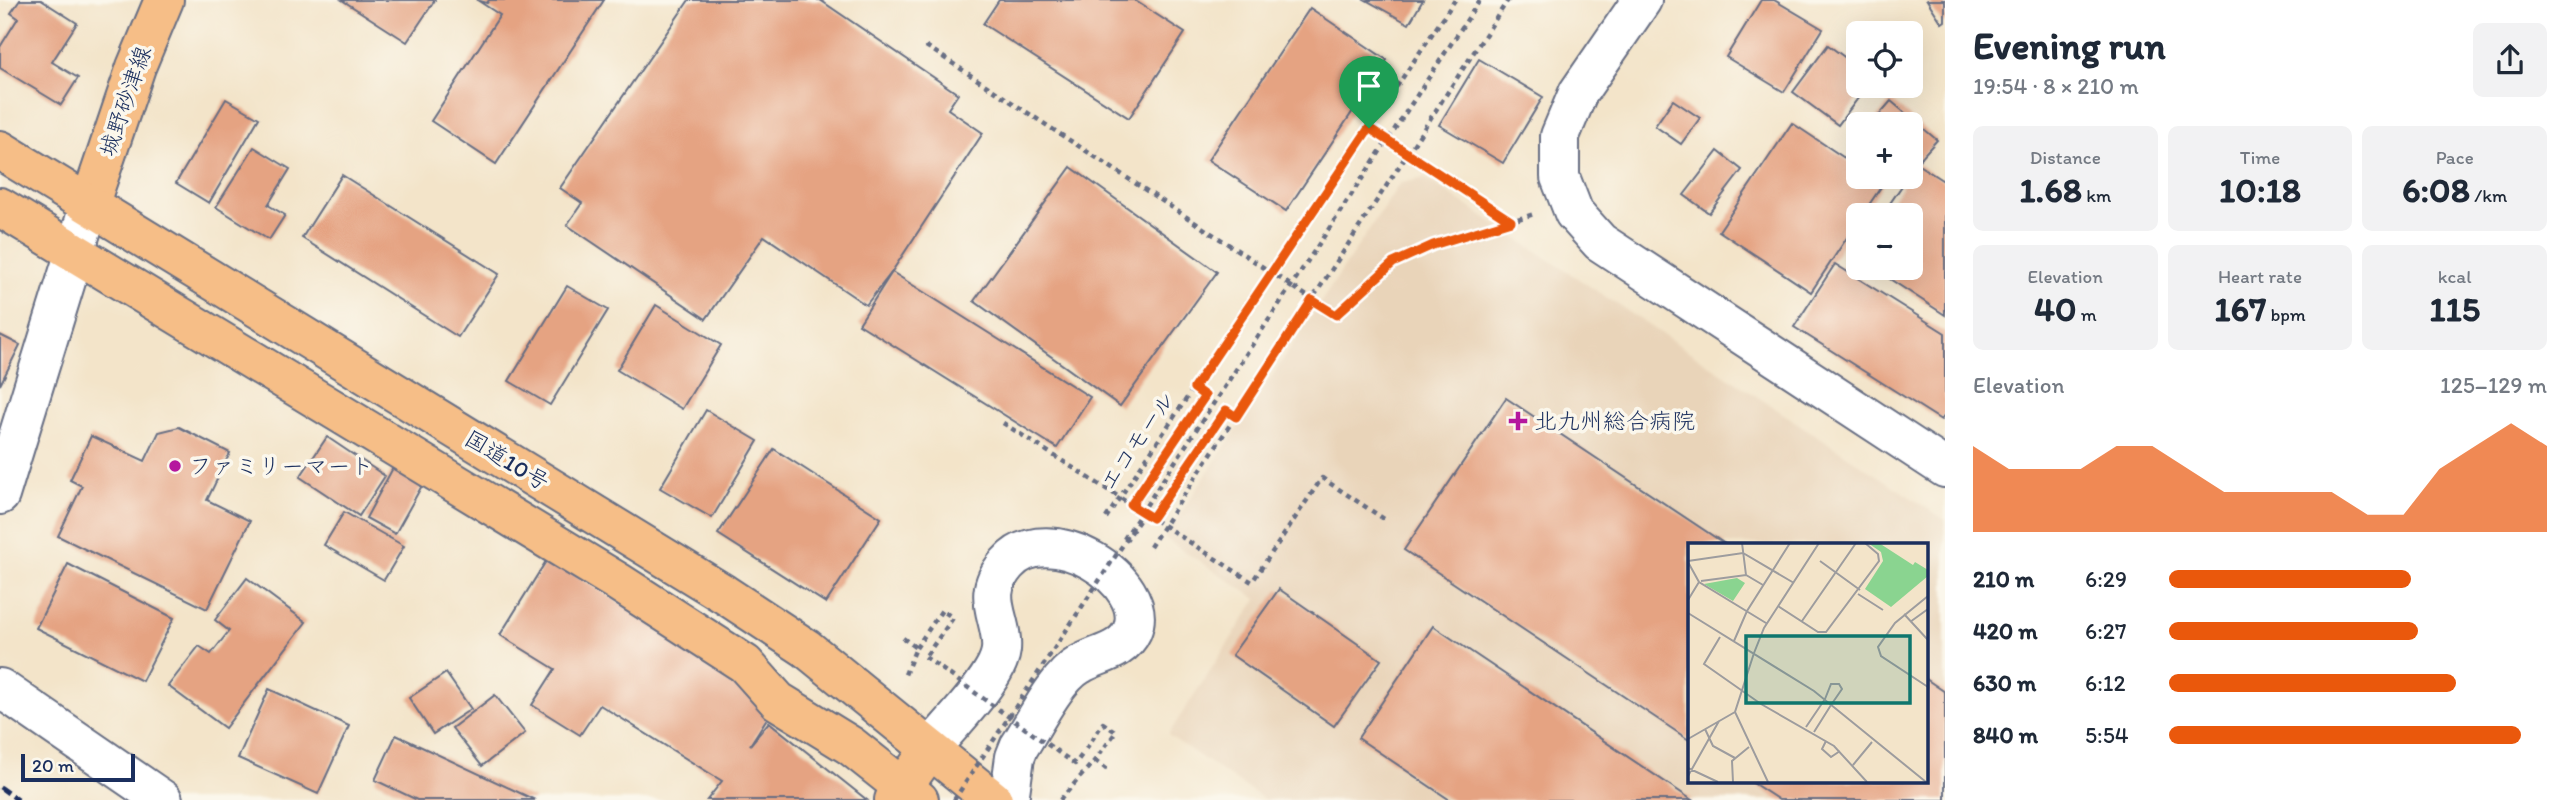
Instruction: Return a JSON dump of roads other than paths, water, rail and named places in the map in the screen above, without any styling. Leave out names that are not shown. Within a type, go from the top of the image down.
[{"type":"main road","name":"城野砂津線","points":[[90,203],[136,67],[163,0]]},
{"type":"main road","name":"国道10号","points":[[0,150],[724,594],[806,648],[993,800]]},
{"type":"main road","name":"国道10号","points":[[0,207],[641,597],[745,664],[778,701],[851,746],[905,796]]},
{"type":"main road","points":[[905,796],[930,749]]},
{"type":"street","points":[[1642,0],[1578,93],[1560,136],[1560,177],[1574,213],[1600,242],[1945,468]]},
{"type":"street","points":[[0,495],[90,203]]},
{"type":"street","points":[[930,749],[990,676],[1001,651],[993,607],[998,577],[1006,564],[1019,551],[1047,545],[1080,555],[1105,568],[1117,579],[1130,598],[1134,614],[1133,629],[1119,646],[1079,665],[1059,685],[1019,747],[1015,757],[1010,800]]},
{"type":"street","points":[[0,688],[163,800]]},
{"type":"railway","points":[[0,787],[18,800]]},
{"type":"place","name":"北九州総合病院","points":[[1518,421]]},
{"type":"place","name":"ファミリーマート","points":[[175,466]]}]
